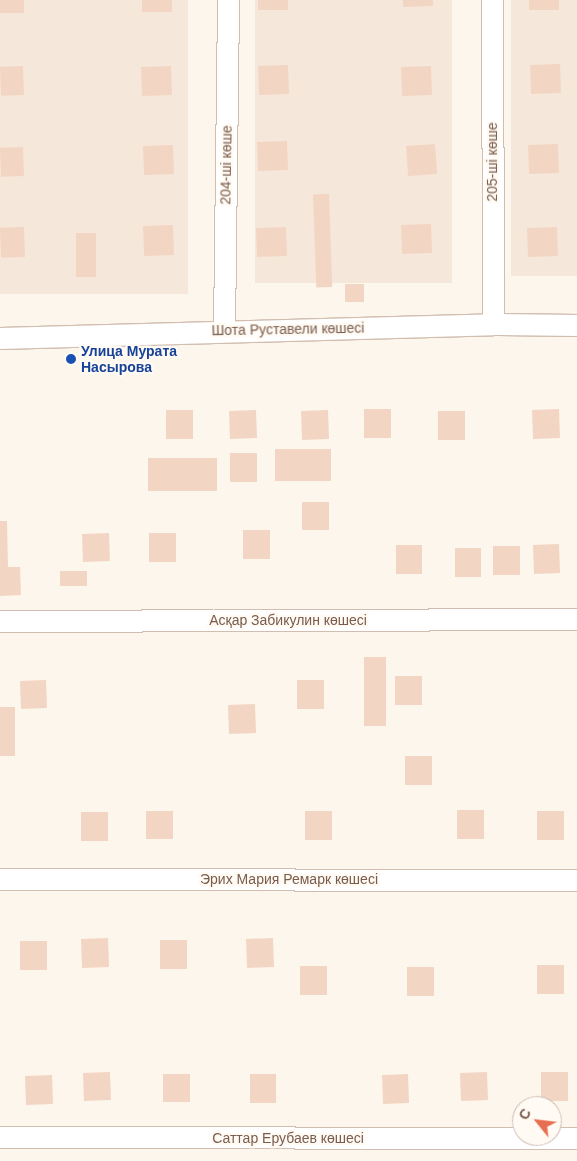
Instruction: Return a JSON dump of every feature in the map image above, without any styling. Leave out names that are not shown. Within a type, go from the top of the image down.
[{"type":"street","name":"204-ші көше","points":[[224,330],[228,0]]},
{"type":"street","name":"205-ші көше","points":[[492,0],[493,324]]},
{"type":"street","name":"Шота Руставели көшесі","points":[[0,338],[224,330],[493,324],[577,325]]},
{"type":"street","name":"Асқар Забикулин көшесі","points":[[0,621],[577,620]]},
{"type":"street","name":"Эрих Мария Ремарк көшесі","points":[[0,878],[577,880]]},
{"type":"street","name":"Саттар Ерубаев көшесі","points":[[0,1137],[577,1138]]},
{"type":"shaded area","points":[[0,0],[188,0],[188,294],[0,294]]},
{"type":"shaded area","points":[[255,0],[452,0],[452,283],[255,283]]},
{"type":"shaded area","points":[[511,0],[577,0],[577,276],[511,276]]},
{"type":"building","points":[[0,0],[24,0],[24,13],[0,13]]},
{"type":"building","points":[[142,0],[172,0],[172,12],[142,12]]},
{"type":"building","points":[[258,0],[288,0],[288,10],[258,10]]},
{"type":"building","points":[[403,0],[433,0],[433,6],[403,7]]},
{"type":"building","points":[[529,0],[559,0],[559,10],[529,10]]},
{"type":"building","points":[[560,64],[561,93],[531,94],[530,65]]},
{"type":"building","points":[[288,65],[289,94],[259,95],[258,66]]},
{"type":"building","points":[[23,66],[24,95],[1,96],[0,67]]},
{"type":"building","points":[[171,66],[172,95],[142,96],[141,67]]},
{"type":"building","points":[[431,66],[432,95],[402,96],[401,67]]},
{"type":"building","points":[[287,141],[288,170],[258,171],[257,142]]},
{"type":"building","points":[[435,144],[437,174],[408,176],[406,146]]},
{"type":"building","points":[[558,144],[559,173],[529,174],[528,145]]},
{"type":"building","points":[[173,145],[174,174],[144,175],[143,146]]},
{"type":"building","points":[[23,147],[24,176],[1,177],[0,148]]},
{"type":"building","points":[[329,194],[332,287],[316,288],[313,195]]},
{"type":"building","points":[[431,224],[432,253],[402,254],[401,225]]},
{"type":"building","points":[[173,225],[174,255],[144,256],[143,226]]},
{"type":"building","points":[[24,227],[25,257],[1,258],[0,228]]},
{"type":"building","points":[[286,227],[287,256],[257,257],[256,228]]},
{"type":"building","points":[[557,227],[558,256],[528,257],[527,228]]},
{"type":"building","points":[[76,233],[96,233],[96,277],[76,277]]},
{"type":"building","points":[[345,284],[364,284],[364,302],[345,302]]},
{"type":"building","points":[[364,409],[391,409],[391,438],[364,438]]},
{"type":"building","points":[[559,409],[560,438],[533,439],[532,410]]},
{"type":"building","points":[[166,410],[193,410],[193,439],[166,439]]},
{"type":"building","points":[[256,410],[257,438],[230,439],[229,411]]},
{"type":"building","points":[[328,410],[329,439],[302,440],[301,411]]},
{"type":"building","points":[[438,411],[465,411],[465,440],[438,440]]},
{"type":"building","points":[[275,449],[331,449],[331,481],[275,481]]},
{"type":"building","points":[[230,453],[257,453],[257,482],[230,482]]},
{"type":"building","points":[[148,458],[217,458],[217,491],[148,491]]},
{"type":"building","points":[[302,502],[329,502],[329,530],[302,530]]},
{"type":"building","points":[[0,521],[7,521],[8,567],[20,567],[21,595],[0,596]]},
{"type":"building","points":[[243,530],[270,530],[270,559],[243,559]]},
{"type":"building","points":[[109,533],[110,561],[83,562],[82,534]]},
{"type":"building","points":[[149,533],[176,533],[176,562],[149,562]]},
{"type":"building","points":[[559,544],[560,573],[534,574],[533,545]]},
{"type":"building","points":[[396,545],[422,545],[422,574],[396,574]]},
{"type":"building","points":[[493,546],[520,546],[520,575],[493,575]]},
{"type":"building","points":[[455,548],[481,548],[481,577],[455,577]]},
{"type":"building","points":[[60,571],[87,571],[87,586],[60,586]]},
{"type":"building","points":[[364,657],[386,657],[386,726],[364,726]]},
{"type":"building","points":[[395,676],[422,676],[422,705],[395,705]]},
{"type":"building","points":[[46,680],[47,708],[21,709],[20,681]]},
{"type":"building","points":[[297,680],[324,680],[324,709],[297,709]]},
{"type":"building","points":[[255,704],[256,733],[229,734],[228,705]]},
{"type":"building","points":[[0,707],[15,707],[15,756],[0,756]]},
{"type":"building","points":[[405,756],[432,756],[432,785],[405,785]]},
{"type":"building","points":[[457,810],[484,810],[484,839],[457,839]]},
{"type":"building","points":[[146,811],[173,811],[173,839],[146,839]]},
{"type":"building","points":[[305,811],[332,811],[332,840],[305,840]]},
{"type":"building","points":[[537,811],[564,811],[564,840],[537,840]]},
{"type":"building","points":[[81,812],[108,812],[108,841],[81,841]]},
{"type":"building","points":[[108,938],[109,967],[82,968],[81,939]]},
{"type":"building","points":[[273,938],[274,967],[247,968],[246,939]]},
{"type":"building","points":[[160,940],[187,940],[187,969],[160,969]]},
{"type":"building","points":[[20,941],[47,941],[47,970],[20,970]]},
{"type":"building","points":[[537,965],[564,965],[564,994],[537,994]]},
{"type":"building","points":[[300,966],[327,966],[327,995],[300,995]]},
{"type":"building","points":[[407,967],[434,967],[434,996],[407,996]]},
{"type":"building","points":[[110,1072],[111,1100],[84,1101],[83,1073]]},
{"type":"building","points":[[487,1072],[488,1100],[461,1101],[460,1073]]},
{"type":"building","points":[[541,1072],[568,1072],[568,1101],[562,1101],[562,1096],[541,1096]]},
{"type":"building","points":[[163,1074],[190,1074],[190,1102],[163,1102]]},
{"type":"building","points":[[250,1074],[276,1074],[276,1103],[250,1103]]},
{"type":"building","points":[[408,1074],[409,1103],[383,1104],[382,1075]]},
{"type":"building","points":[[52,1075],[53,1104],[26,1105],[25,1076]]},
{"type":"place","name":"Улица Мурата Насырова","points":[[71,359]]}]
